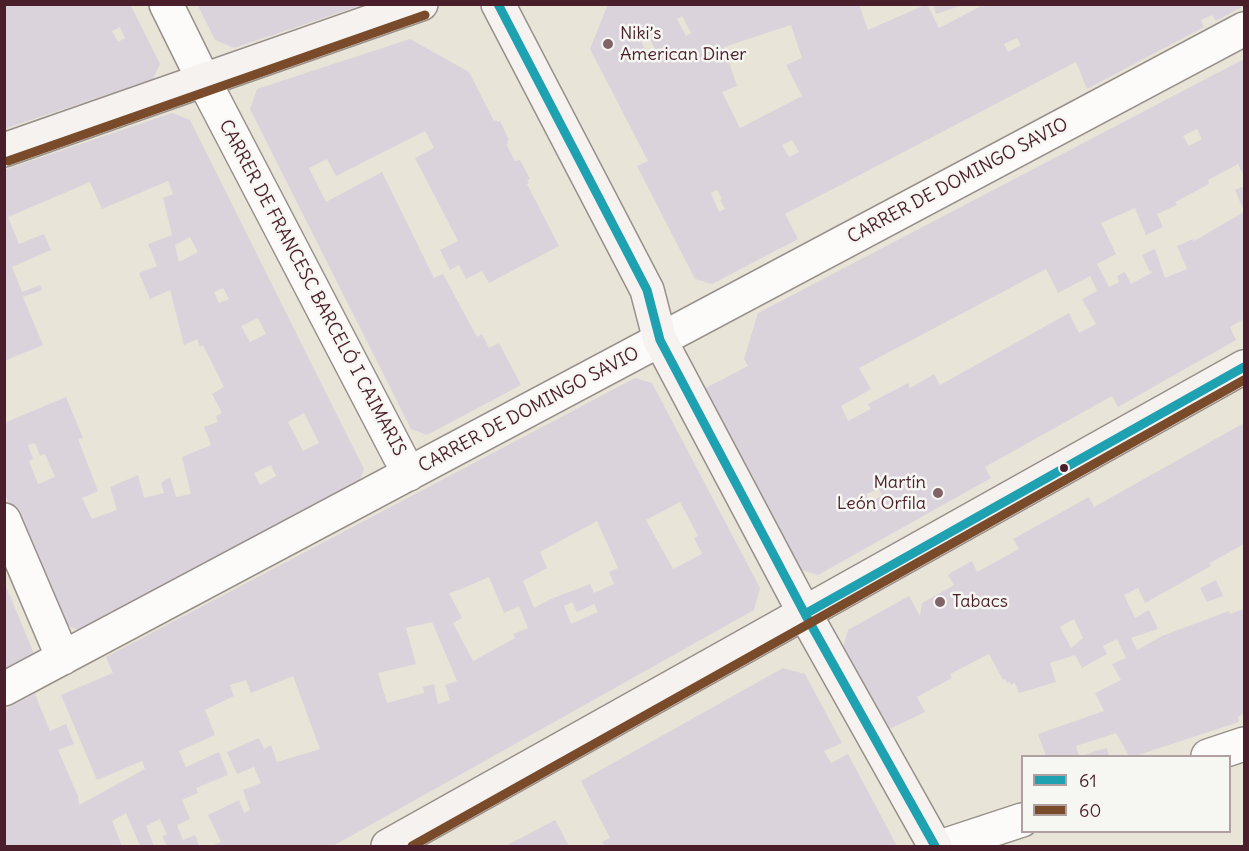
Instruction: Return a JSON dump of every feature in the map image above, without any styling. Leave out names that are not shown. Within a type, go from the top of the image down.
[{"type":"street","name":"CARRER DE FRANCESC BARCELÓ I CAIMARIS","points":[[166,4],[409,474]]},
{"type":"street","points":[[4,150],[421,4]]},
{"type":"street","points":[[498,4],[647,290],[660,340],[805,614],[935,846]]},
{"type":"street","name":"CARRER DE DOMINGO SAVIO","points":[[4,689],[1245,29]]},
{"type":"street","points":[[388,846],[1245,367]]},
{"type":"street","points":[[4,520],[63,658]]},
{"type":"street","points":[[1211,755],[1245,744]]},
{"type":"street","points":[[943,846],[1021,821]]},
{"type":"building","points":[[4,4],[130,4],[160,64],[153,79],[4,129]],"holes":[[[120,27],[125,38],[118,42],[112,31]]]},
{"type":"building","points":[[197,4],[362,5],[234,48],[215,40]]},
{"type":"building","points":[[608,4],[859,4],[868,30],[927,4],[939,28],[985,4],[1244,4],[1216,21],[1212,15],[1201,20],[1204,27],[1087,89],[1076,62],[785,214],[798,239],[712,284],[695,279],[637,166],[648,161],[590,49]],"holes":[[[682,16],[691,33],[686,36],[677,19]],[[791,25],[802,58],[786,65],[802,96],[740,128],[722,92],[737,86],[724,47]],[[648,35],[656,51],[648,55],[640,39]],[[1017,38],[1021,45],[1008,52],[1004,44]],[[792,140],[799,152],[789,157],[782,145]],[[717,190],[725,209],[719,212],[711,193]]]},
{"type":"building","points":[[933,4],[963,4],[963,5],[936,14]]},
{"type":"building","points":[[410,39],[469,72],[494,121],[500,121],[509,140],[506,144],[515,161],[520,160],[530,179],[527,180],[529,183],[527,184],[559,246],[489,283],[482,271],[466,279],[459,265],[450,270],[440,250],[458,241],[415,158],[434,148],[425,131],[336,176],[327,159],[309,168],[326,202],[382,172],[434,278],[443,274],[477,337],[482,334],[489,348],[499,343],[521,385],[427,435],[411,429],[250,109],[257,89]]},
{"type":"building","points":[[1244,59],[1244,176],[1238,164],[1208,180],[1209,184],[1175,202],[1177,205],[1157,214],[1163,227],[1146,235],[1135,208],[1101,223],[1116,254],[1097,264],[1109,287],[1119,282],[1117,276],[1125,272],[1131,284],[1153,272],[1150,272],[1142,255],[1155,249],[1165,278],[1187,269],[1177,246],[1193,239],[1194,241],[1244,212],[1244,319],[1230,327],[1236,340],[1118,407],[1112,396],[985,467],[991,478],[818,575],[795,568],[702,390],[748,366],[744,359],[758,313]],"holes":[[[1197,129],[1202,139],[1189,146],[1183,136]],[[1046,269],[1058,293],[1090,276],[1097,291],[1082,299],[1096,324],[1079,333],[1069,313],[940,385],[934,374],[910,388],[908,383],[868,404],[871,409],[848,421],[841,406],[871,389],[859,368]],[[879,489],[882,496],[870,502],[866,494]]]},
{"type":"building","points":[[172,113],[190,120],[364,469],[358,485],[80,631],[59,622],[4,492],[4,423],[66,397],[83,438],[78,439],[98,491],[82,498],[92,519],[117,510],[110,487],[138,475],[144,498],[164,493],[161,483],[170,477],[176,497],[191,494],[182,457],[211,445],[204,427],[218,422],[216,416],[222,413],[212,394],[224,387],[203,345],[200,347],[197,339],[184,345],[170,290],[150,299],[139,273],[157,266],[148,244],[172,235],[163,198],[173,194],[168,181],[102,209],[90,182],[8,217],[19,244],[44,234],[51,250],[12,267],[22,292],[40,285],[42,290],[23,297],[43,345],[4,361],[4,170]],"holes":[[[190,237],[198,252],[179,262],[175,245]],[[223,288],[229,299],[219,303],[214,292]],[[258,318],[266,334],[250,342],[241,326]],[[304,413],[319,443],[303,451],[288,422]],[[35,443],[40,456],[45,454],[55,477],[38,484],[29,461],[33,459],[28,445]],[[271,465],[276,476],[260,485],[254,473]]]},
{"type":"building","points":[[1244,186],[1244,211],[1235,190]]},
{"type":"building","points":[[635,378],[652,383],[760,588],[754,610],[333,846],[211,846],[221,842],[208,815],[239,800],[244,813],[250,810],[243,790],[261,783],[254,767],[237,774],[227,752],[259,738],[264,749],[271,745],[277,762],[320,749],[293,676],[251,693],[246,680],[230,685],[234,696],[205,710],[215,735],[179,751],[186,767],[219,752],[228,775],[196,788],[198,793],[182,800],[190,819],[177,825],[183,840],[195,835],[199,846],[167,846],[162,836],[167,835],[160,819],[146,826],[154,846],[140,846],[126,813],[112,821],[122,846],[4,846],[4,710],[35,694],[50,731],[66,724],[74,744],[58,750],[78,796],[79,805],[145,769],[142,761],[97,780],[61,695],[113,673],[106,657]],"holes":[[[680,502],[698,536],[694,538],[702,554],[673,569],[646,520]],[[597,521],[618,568],[609,572],[614,584],[594,593],[590,584],[534,608],[523,581],[547,568],[540,552]],[[489,577],[504,613],[519,606],[528,628],[513,634],[515,638],[473,661],[453,623],[462,618],[449,593]],[[572,602],[577,612],[594,604],[598,612],[571,624],[564,606]],[[432,622],[457,681],[445,685],[450,700],[438,704],[434,684],[423,687],[424,693],[387,703],[378,673],[416,664],[406,628]]]},
{"type":"building","points":[[1244,423],[1244,544],[1210,563],[1211,566],[1145,603],[1138,588],[1124,595],[1135,618],[1149,610],[1158,629],[1131,638],[1137,650],[1162,636],[1229,611],[1230,614],[1244,609],[1244,713],[1238,717],[1239,722],[1138,755],[1128,755],[1116,733],[1076,746],[1079,755],[1046,755],[1038,734],[1104,711],[1095,693],[1121,680],[1112,664],[1126,658],[1117,639],[1103,646],[1107,654],[1082,668],[1075,655],[1050,663],[1056,682],[1019,693],[1015,683],[1011,685],[1010,682],[1003,680],[989,654],[950,674],[952,678],[917,697],[925,712],[883,732],[841,654],[848,630],[909,596],[920,616],[922,603],[954,585],[948,575],[952,572],[972,561],[977,572],[1019,549],[1013,539],[1089,497],[1094,507]],"holes":[[[1074,619],[1083,638],[1071,648],[1060,627]]]},
{"type":"building","points":[[1216,580],[1223,596],[1207,602],[1200,588]]},
{"type":"building","points":[[5,584],[35,656],[5,672]]},
{"type":"building","points":[[783,668],[805,674],[842,743],[824,751],[831,763],[848,754],[897,846],[605,846],[602,842],[610,838],[581,781]]},
{"type":"building","points":[[1107,748],[1109,755],[1084,755]]},
{"type":"building","points":[[555,820],[569,846],[505,846],[519,839]]},
{"type":"transit line","name":"61","points":[[498,4],[647,290],[660,340],[805,614],[935,846]]},
{"type":"transit line","name":"60","points":[[8,161],[425,15]]},
{"type":"transit line","name":"61","points":[[805,614],[1244,367]]},
{"type":"transit line","name":"60","points":[[412,846],[1244,380]]},
{"type":"place","name":"Niki’s American Diner","points":[[608,44]]},
{"type":"place","name":"Martín León Orfila","points":[[938,493]]},
{"type":"place","name":"Tabacs","points":[[940,602]]}]
